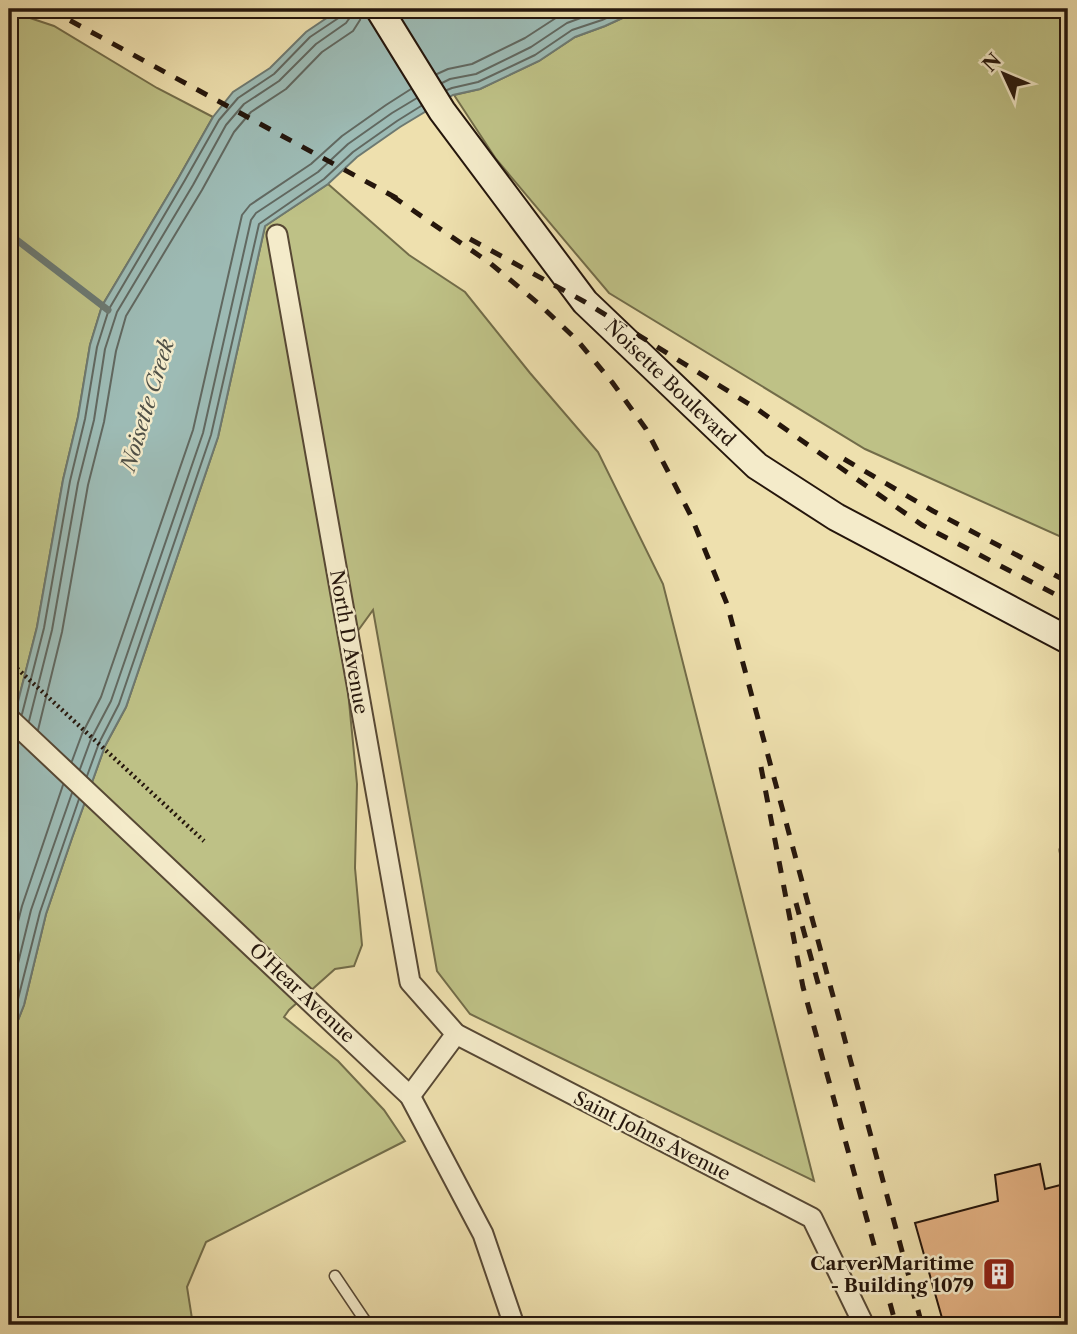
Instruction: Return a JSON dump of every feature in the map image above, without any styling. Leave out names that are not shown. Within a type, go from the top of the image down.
[{"type":"street","name":"Noisette Boulevard","points":[[379,9],[442,111],[585,302],[757,466],[836,517],[1068,639]]},
{"type":"street","name":"North D Avenue","points":[[277,235],[410,982],[456,1034]]},
{"type":"street","name":"O'Hear Avenue","points":[[9,718],[410,1096],[483,1234],[514,1325]]},
{"type":"street","points":[[410,1096],[456,1034]]},
{"type":"street","name":"Saint Johns Avenue","points":[[456,1034],[812,1218],[864,1325]]},
{"type":"lane","points":[[1066,847],[1068,869]]},
{"type":"lane","points":[[335,1276],[368,1325]]},
{"type":"path","points":[[9,661],[204,841]]},
{"type":"green space","points":[[642,9],[1068,9],[1068,540],[865,449],[609,293],[496,159],[454,95],[480,89],[539,61],[575,37]]},
{"type":"green space","points":[[9,11],[54,26],[157,88],[213,117],[102,306],[90,345],[37,627],[9,737]]},
{"type":"green space","points":[[328,184],[409,255],[465,292],[598,452],[663,584],[814,1181],[470,1014],[437,971],[373,610],[344,650],[357,784],[355,868],[362,945],[354,966],[335,969],[284,1017],[338,1061],[384,1110],[405,1141],[206,1242],[187,1287],[193,1325],[9,1325],[9,1043],[24,1005],[46,914],[72,838],[105,746],[126,707],[218,437],[265,226]]},
{"type":"water","name":"Noisette Creek","points":[[340,9],[642,9],[575,37],[539,61],[480,89],[453,95],[400,127],[357,157],[328,184],[265,226],[218,437],[126,707],[105,746],[72,838],[46,914],[24,1005],[9,1043],[9,737],[37,627],[90,345],[102,306],[213,117],[233,92],[270,68],[306,32]]},
{"type":"building","name":"Carver Maritime - Building 1079","points":[[1040,1164],[1045,1189],[1068,1183],[1068,1325],[944,1325],[915,1223],[998,1201],[995,1175]]},
{"type":"waterway","points":[[9,234],[108,310]]},
{"type":"railway","points":[[49,9],[400,200]]},
{"type":"railway","points":[[392,196],[490,263],[577,340],[646,429],[691,516],[727,604],[922,1325]]},
{"type":"railway","points":[[470,239],[585,302],[757,409],[922,525],[1068,601]]},
{"type":"railway","points":[[844,459],[933,511],[1068,582]]},
{"type":"railway","points":[[761,767],[803,987],[896,1325]]},
{"type":"railway","points":[[796,903],[821,994]]},
{"type":"place","name":"Carver Maritime - Building 1079","points":[[999,1274]]}]
